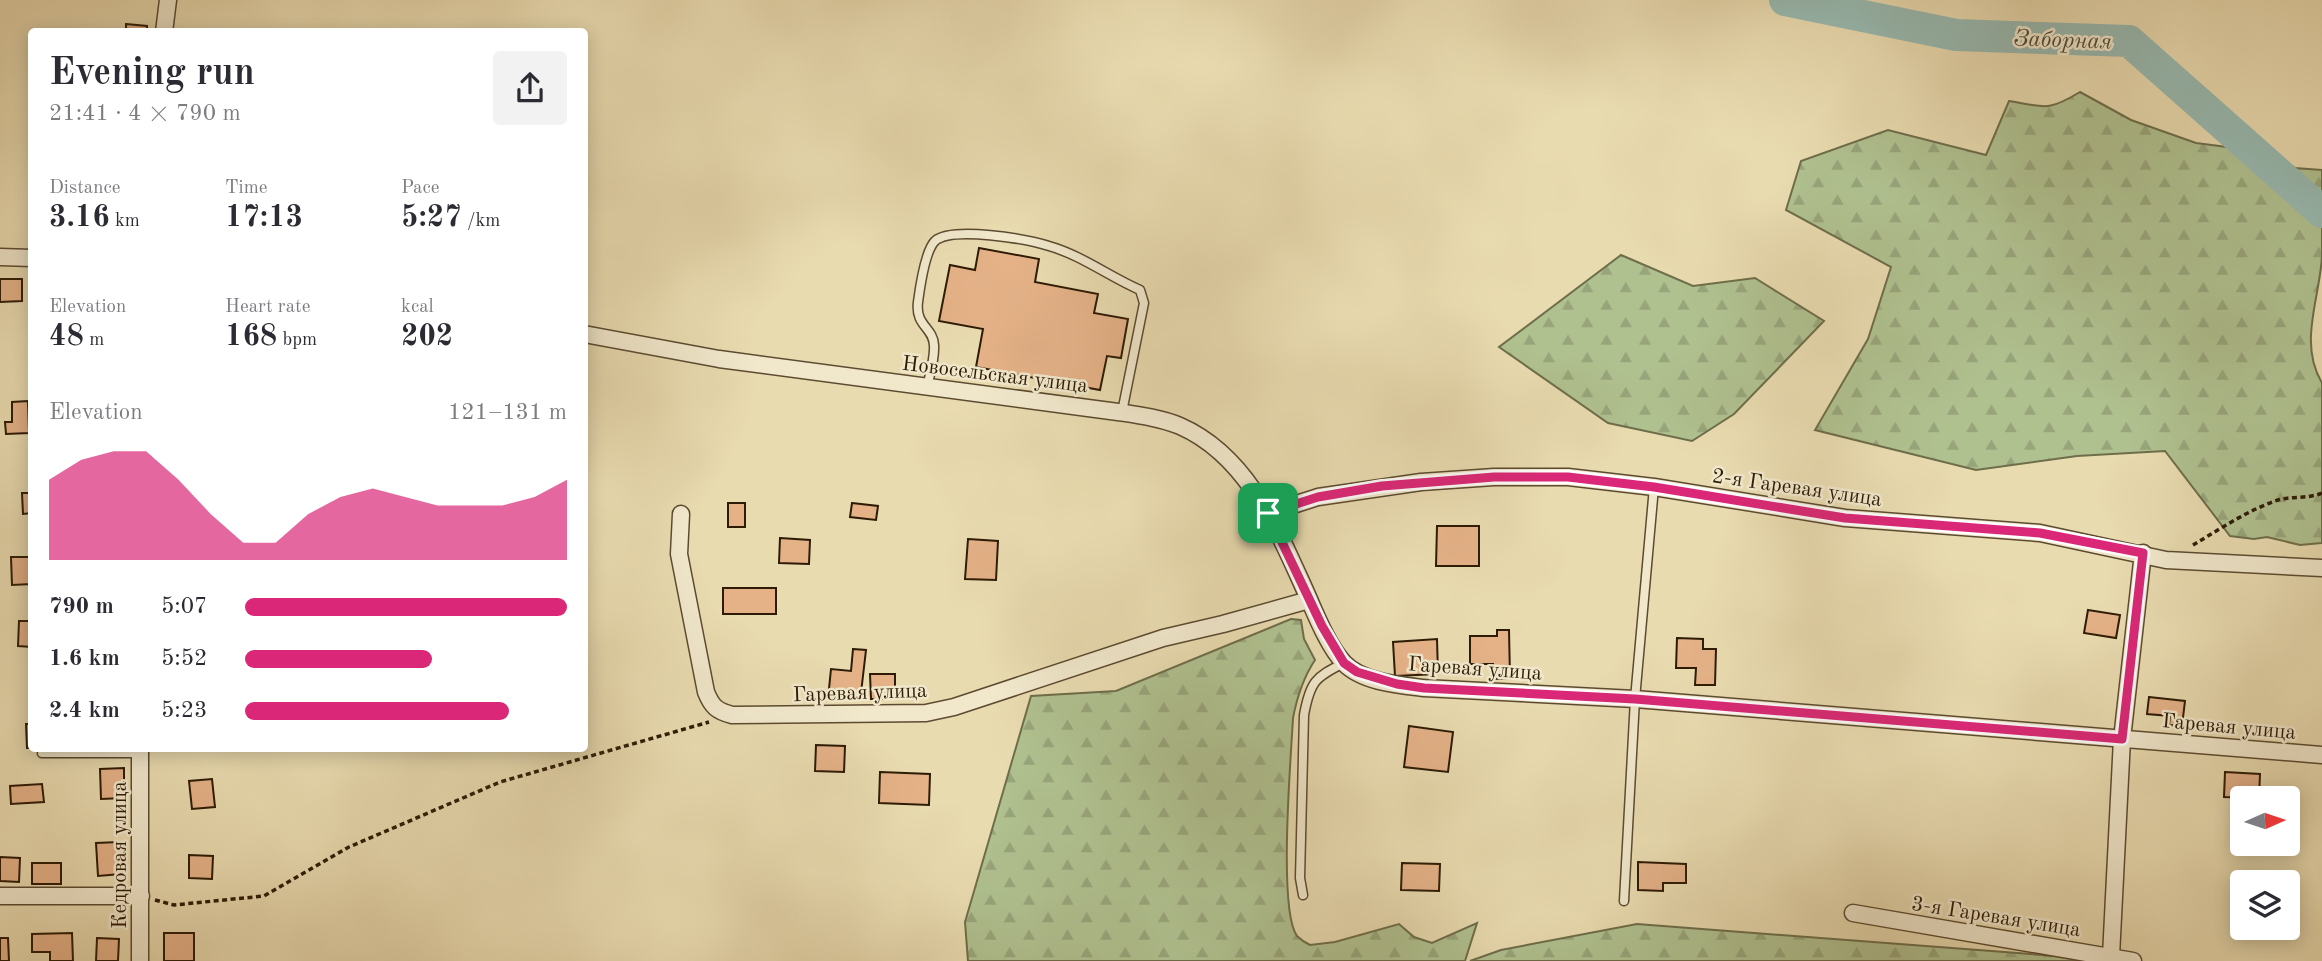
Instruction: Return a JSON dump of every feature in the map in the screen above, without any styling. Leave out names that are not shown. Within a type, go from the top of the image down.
[{"type":"street","points":[[164,28],[168,0]]},
{"type":"street","points":[[0,257],[28,258]]},
{"type":"street","name":"Новосельская улица","points":[[588,335],[719,359],[1122,412],[1179,425],[1198,436],[1238,470],[1268,513],[1309,600]]},
{"type":"street","name":"2-я Гаревая улица","points":[[1268,513],[1318,497],[1433,481],[1494,477],[1568,477],[1654,487],[1845,518],[2040,533],[2166,560],[2322,568]]},
{"type":"street","points":[[681,514],[679,554],[706,692],[712,706],[719,712],[732,715]]},
{"type":"street","points":[[2111,956],[2122,739],[2143,553]]},
{"type":"street","points":[[1309,600],[1344,663]]},
{"type":"street","name":"Гаревая улица","points":[[732,715],[926,713],[954,707],[1163,638],[1309,600]]},
{"type":"street","name":"Гаревая улица","points":[[1344,663],[1357,672],[1375,678],[1424,688],[1635,699],[2322,755]]},
{"type":"street","name":"Кедровая улица","points":[[140,752],[140,961]]},
{"type":"street","points":[[0,896],[141,896]]},
{"type":"street","name":"3-я Гаревая улица","points":[[1853,913],[2133,961]]},
{"type":"lane","points":[[927,387],[934,345],[932,335],[921,323],[918,313],[926,263],[935,241],[946,235],[964,232],[1049,246],[1140,290],[1144,303],[1122,412]]},
{"type":"lane","points":[[1624,901],[1635,699],[1654,487]]},
{"type":"lane","points":[[1303,895],[1300,878],[1306,705],[1313,683],[1321,675],[1344,663]]},
{"type":"lane","points":[[42,753],[91,752]]},
{"type":"path","points":[[2166,560],[2258,507],[2281,499],[2322,493]]},
{"type":"path","points":[[141,896],[174,905],[264,896],[349,847],[500,782],[732,715]]},
{"type":"green space","points":[[2080,92],[2131,120],[2196,143],[2266,152],[2295,168],[2322,170],[2322,256],[2311,336],[2315,368],[2322,383],[2322,543],[2300,545],[2267,537],[2254,539],[2230,536],[2165,451],[2077,456],[1976,470],[1815,430],[1868,339],[1891,267],[1786,210],[1801,161],[1888,130],[1986,155],[2009,101],[2046,106],[2060,103]]},
{"type":"green space","points":[[1621,255],[1693,286],[1755,278],[1824,321],[1734,414],[1692,441],[1608,423],[1499,347]]},
{"type":"green space","points":[[1291,619],[1301,620],[1304,639],[1315,660],[1301,688],[1293,718],[1287,866],[1291,921],[1297,936],[1310,945],[1335,942],[1399,924],[1414,937],[1432,943],[1477,923],[1465,961],[968,961],[965,922],[1031,696],[1116,691]]},
{"type":"green space","points":[[1637,924],[2082,958],[2090,961],[1470,961],[1501,950]]},
{"type":"building","points":[[126,24],[147,26],[147,28],[126,28]]},
{"type":"building","points":[[979,248],[1039,259],[1035,282],[1098,294],[1094,313],[1128,319],[1121,358],[1107,356],[1100,390],[976,367],[983,329],[939,321],[950,265],[975,270]]},
{"type":"building","points":[[0,279],[22,279],[22,301],[0,302]]},
{"type":"building","points":[[28,401],[28,433],[6,434],[5,422],[12,422],[12,402]]},
{"type":"building","points":[[22,493],[28,493],[28,513],[23,514]]},
{"type":"building","points":[[728,503],[745,503],[745,527],[728,527]]},
{"type":"building","points":[[852,503],[878,506],[876,520],[850,517]]},
{"type":"building","points":[[1437,526],[1479,526],[1479,566],[1436,566]]},
{"type":"building","points":[[780,538],[810,540],[809,564],[779,563]]},
{"type":"building","points":[[968,539],[998,541],[996,580],[965,579]]},
{"type":"building","points":[[11,557],[28,557],[28,584],[12,585]]},
{"type":"building","points":[[723,588],[776,588],[776,614],[723,614]]},
{"type":"building","points":[[2088,610],[2120,615],[2116,638],[2084,633]]},
{"type":"building","points":[[19,621],[28,621],[28,647],[18,646]]},
{"type":"building","points":[[1497,630],[1509,630],[1510,678],[1494,679],[1493,664],[1470,664],[1470,636],[1497,636]]},
{"type":"building","points":[[1677,638],[1703,639],[1703,649],[1716,649],[1715,685],[1695,685],[1696,668],[1676,668]]},
{"type":"building","points":[[1437,639],[1438,674],[1395,676],[1393,642]]},
{"type":"building","points":[[853,649],[866,650],[861,693],[829,689],[831,669],[851,671]]},
{"type":"building","points":[[870,674],[895,674],[895,699],[871,699]]},
{"type":"building","points":[[2149,697],[2185,701],[2182,726],[2169,725],[2170,716],[2147,714]]},
{"type":"building","points":[[26,724],[28,724],[28,748]]},
{"type":"building","points":[[1409,726],[1453,732],[1448,772],[1404,767]]},
{"type":"building","points":[[816,745],[845,746],[844,772],[815,771]]},
{"type":"building","points":[[124,768],[124,798],[101,799],[100,769]]},
{"type":"building","points":[[880,772],[930,774],[929,805],[879,803]]},
{"type":"building","points":[[2225,772],[2260,774],[2260,786],[2230,786],[2230,797],[2224,797]]},
{"type":"building","points":[[212,779],[215,807],[192,809],[189,781]]},
{"type":"building","points":[[42,784],[44,802],[11,804],[10,786]]},
{"type":"building","points":[[119,842],[121,874],[98,876],[96,843]]},
{"type":"building","points":[[189,855],[213,856],[212,879],[189,878]]},
{"type":"building","points":[[0,857],[20,858],[19,882],[0,881]]},
{"type":"building","points":[[1638,862],[1686,864],[1686,883],[1663,883],[1663,891],[1638,890]]},
{"type":"building","points":[[32,863],[61,863],[61,884],[32,884]]},
{"type":"building","points":[[1402,863],[1440,864],[1439,891],[1401,890]]},
{"type":"building","points":[[72,933],[73,961],[50,961],[50,952],[32,952],[32,934]]},
{"type":"building","points":[[164,933],[194,933],[194,961],[164,961]]},
{"type":"building","points":[[0,938],[8,938],[9,961],[0,961]]},
{"type":"building","points":[[97,938],[119,939],[118,961],[96,961]]},
{"type":"waterway","name":"Заборная","points":[[1785,0],[1956,35],[2129,41],[2322,212]]},
{"type":"route","points":[[1494,477],[1568,477],[1654,487],[1845,518],[2040,533],[2143,553],[2122,739],[1635,699],[1424,688],[1397,684],[1357,672],[1344,663],[1322,626],[1268,513],[1318,497],[1382,486],[1494,477]]}]
